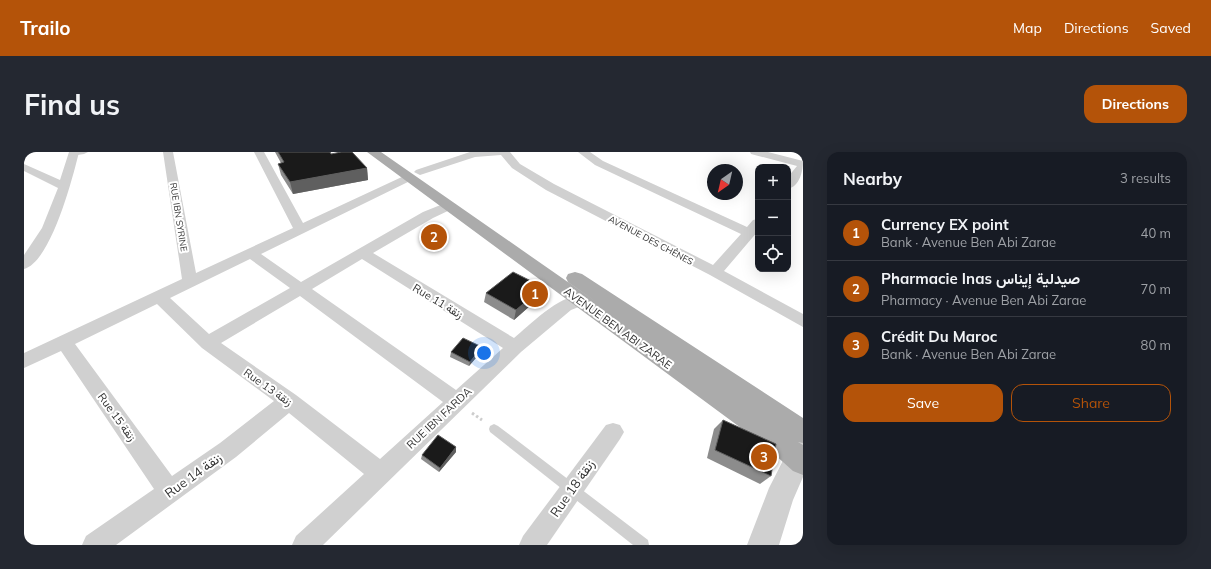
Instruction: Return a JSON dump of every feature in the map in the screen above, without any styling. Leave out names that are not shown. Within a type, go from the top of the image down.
[{"type":"main road","name":"AVENUE BEN ABI ZARAE","points":[[373,152],[414,175],[802,450]]},
{"type":"main road","name":"AVENUE BEN ABI ZARAE","points":[[390,152],[448,206],[773,437],[802,450]]},
{"type":"street","name":"RUE IBN SYRINE","points":[[168,152],[190,282]]},
{"type":"street","points":[[259,152],[300,229]]},
{"type":"street","points":[[24,361],[414,175],[474,154],[503,152]]},
{"type":"street","name":"AVENUE DES CHÊNES","points":[[503,152],[516,166],[544,183],[715,272],[803,321]]},
{"type":"street","points":[[583,152],[600,163],[754,228],[715,272]]},
{"type":"street","points":[[755,152],[803,165],[791,181]]},
{"type":"street","points":[[24,264],[38,247],[52,224],[77,153]]},
{"type":"street","points":[[24,167],[64,187]]},
{"type":"street","points":[[208,343],[428,215],[448,206]]},
{"type":"street","points":[[251,253],[456,401]]},
{"type":"street","name":"Rue 11 زنقة","points":[[362,253],[515,347]]},
{"type":"street","name":"Rue 13 زنقة","points":[[158,297],[208,343],[289,401],[380,473]]},
{"type":"street","name":"RUE IBN FARDA","points":[[305,545],[515,347],[565,306],[580,300]]},
{"type":"street","name":"Rue 15 زنقة","points":[[64,342],[170,492]]},
{"type":"street","name":"Rue 14 زنقة","points":[[95,545],[228,450],[289,401]]},
{"type":"street","name":"Rue 18 زنقة","points":[[532,545],[613,432]]},
{"type":"street","points":[[763,545],[779,498],[802,450]]},
{"type":"lane","points":[[494,429],[643,545]]},
{"type":"path","points":[[456,401],[494,429]]},
{"type":"building","points":[[278,152],[330,152],[331,154],[352,152],[367,168],[290,182],[278,164],[284,162]]},
{"type":"building","points":[[513,272],[543,287],[516,310],[486,293]]},
{"type":"building","points":[[463,338],[482,347],[470,362],[451,352]]},
{"type":"building","points":[[723,420],[776,444],[771,476],[715,450]]},
{"type":"building","points":[[438,435],[456,447],[440,468],[422,455]]},
{"type":"place","name":"Pharmacie Inas صيدلية إيناس","points":[[434,237]]},
{"type":"place","name":"Currency EX point","points":[[535,294]]},
{"type":"place","name":"Crédit Du Maroc","points":[[764,457]]}]
